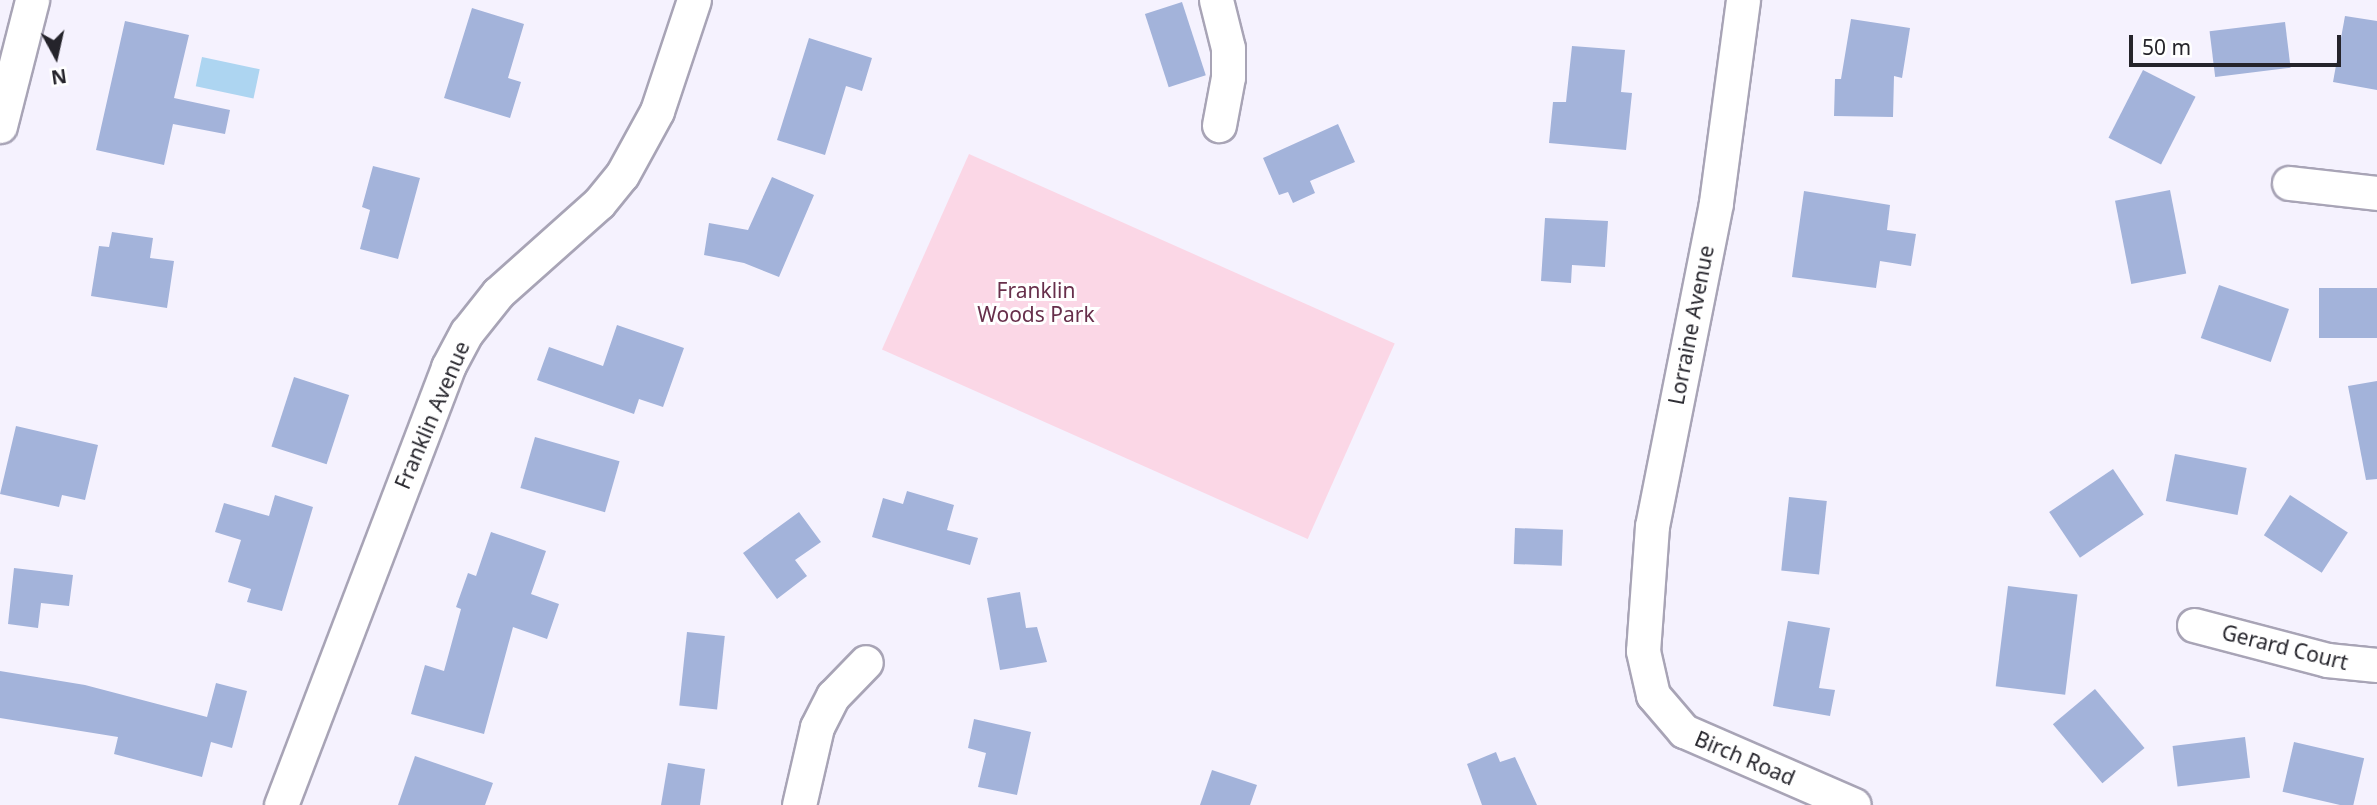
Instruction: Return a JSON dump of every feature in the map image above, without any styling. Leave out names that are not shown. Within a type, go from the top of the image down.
[{"type":"street","points":[[0,126],[32,0]]},
{"type":"street","name":"Franklin Avenue","points":[[281,805],[448,367],[467,332],[498,293],[599,203],[622,175],[657,111],[694,0]]},
{"type":"street","points":[[1216,0],[1228,48],[1228,77],[1219,125]]},
{"type":"street","name":"Lorraine Avenue","points":[[1643,651],[1652,526],[1718,191],[1743,0]]},
{"type":"street","points":[[2289,183],[2377,193]]},
{"type":"street","name":"Gerard Court","points":[[2193,625],[2327,660],[2377,664]]},
{"type":"street","name":"Birch Road","points":[[1643,651],[1653,695],[1684,731],[1854,805]]},
{"type":"street","points":[[799,805],[817,727],[833,696],[866,662]]},
{"type":"green space","name":"Franklin Woods Park","points":[[969,154],[1395,344],[1308,539],[882,349]]},
{"type":"water","points":[[202,57],[260,69],[253,99],[196,86]]},
{"type":"building","points":[[1182,2],[1206,75],[1169,87],[1145,14]]},
{"type":"building","points":[[472,8],[524,24],[508,78],[521,82],[510,118],[444,98]]},
{"type":"building","points":[[2345,16],[2377,21],[2377,90],[2333,82]]},
{"type":"building","points":[[1851,19],[1910,28],[1902,78],[1894,76],[1893,117],[1834,116],[1835,79],[1841,79]]},
{"type":"building","points":[[125,21],[189,35],[174,98],[230,110],[225,134],[173,124],[164,165],[96,150]]},
{"type":"building","points":[[2285,22],[2291,68],[2215,77],[2210,31]]},
{"type":"building","points":[[809,38],[872,58],[862,91],[846,86],[825,155],[777,140]]},
{"type":"building","points":[[1572,46],[1625,50],[1621,92],[1632,93],[1626,150],[1549,143],[1553,102],[1566,102]]},
{"type":"building","points":[[2143,70],[2196,97],[2161,165],[2108,138]]},
{"type":"building","points":[[1338,124],[1355,162],[1310,181],[1315,193],[1293,203],[1288,192],[1279,195],[1263,158]]},
{"type":"building","points":[[373,166],[420,178],[398,259],[360,249],[370,210],[362,207]]},
{"type":"building","points":[[772,177],[814,195],[779,277],[744,263],[704,255],[709,223],[748,230]]},
{"type":"building","points":[[2170,190],[2186,273],[2131,284],[2115,201]]},
{"type":"building","points":[[1804,191],[1890,205],[1887,230],[1916,234],[1911,266],[1880,261],[1876,288],[1792,277]]},
{"type":"building","points":[[1545,218],[1608,221],[1605,267],[1572,265],[1571,283],[1541,281]]},
{"type":"building","points":[[112,232],[153,238],[150,258],[174,261],[167,308],[91,296],[99,246],[109,247]]},
{"type":"building","points":[[2219,285],[2289,309],[2271,362],[2201,338]]},
{"type":"building","points":[[2319,288],[2377,288],[2377,338],[2319,338]]},
{"type":"building","points":[[617,325],[684,348],[663,407],[639,399],[634,414],[537,380],[549,347],[603,366]]},
{"type":"building","points":[[294,377],[349,395],[327,464],[271,446]]},
{"type":"building","points":[[2377,381],[2377,479],[2366,480],[2348,386]]},
{"type":"building","points":[[16,426],[98,445],[85,500],[62,495],[59,507],[0,494]]},
{"type":"building","points":[[535,437],[620,461],[605,512],[520,488]]},
{"type":"building","points":[[2175,454],[2247,468],[2237,515],[2166,501]]},
{"type":"building","points":[[2113,469],[2144,515],[2080,558],[2049,512]]},
{"type":"building","points":[[907,491],[954,505],[947,530],[978,538],[970,565],[872,537],[883,498],[903,504]]},
{"type":"building","points":[[275,495],[313,507],[282,611],[247,602],[251,589],[228,582],[241,540],[215,532],[224,503],[269,516]]},
{"type":"building","points":[[2290,495],[2348,533],[2322,573],[2264,535]]},
{"type":"building","points":[[1789,497],[1827,501],[1819,575],[1781,571]]},
{"type":"building","points":[[799,512],[821,542],[795,560],[807,576],[777,599],[743,553]]},
{"type":"building","points":[[1515,528],[1563,530],[1562,566],[1514,564]]},
{"type":"building","points":[[491,532],[546,551],[531,594],[559,604],[547,639],[513,627],[484,734],[411,714],[425,665],[444,671],[461,609],[456,607],[468,573],[476,576]]},
{"type":"building","points":[[14,568],[73,575],[69,606],[41,603],[38,628],[8,624]]},
{"type":"building","points":[[2008,586],[2077,595],[2065,695],[1996,686]]},
{"type":"building","points":[[1020,592],[1026,628],[1037,627],[1047,662],[1000,670],[987,598]]},
{"type":"building","points":[[1788,621],[1830,628],[1819,688],[1835,690],[1830,716],[1773,706]]},
{"type":"building","points":[[687,632],[725,636],[717,710],[679,706]]},
{"type":"building","points":[[0,671],[85,685],[207,717],[216,683],[247,691],[232,748],[211,742],[202,777],[114,754],[118,737],[0,718]]},
{"type":"building","points":[[2095,689],[2144,748],[2102,783],[2053,724]]},
{"type":"building","points":[[974,719],[1031,732],[1017,795],[978,787],[986,753],[968,748]]},
{"type":"building","points":[[2245,737],[2250,778],[2178,787],[2173,746]]},
{"type":"building","points":[[2294,742],[2364,758],[2353,805],[2340,805],[2283,792]]},
{"type":"building","points":[[1496,752],[1500,762],[1515,757],[1537,805],[1482,805],[1467,764]]},
{"type":"building","points":[[415,756],[493,783],[485,805],[398,805]]},
{"type":"building","points":[[668,763],[705,769],[700,805],[661,805]]},
{"type":"building","points":[[1212,770],[1257,785],[1250,805],[1200,805]]}]
